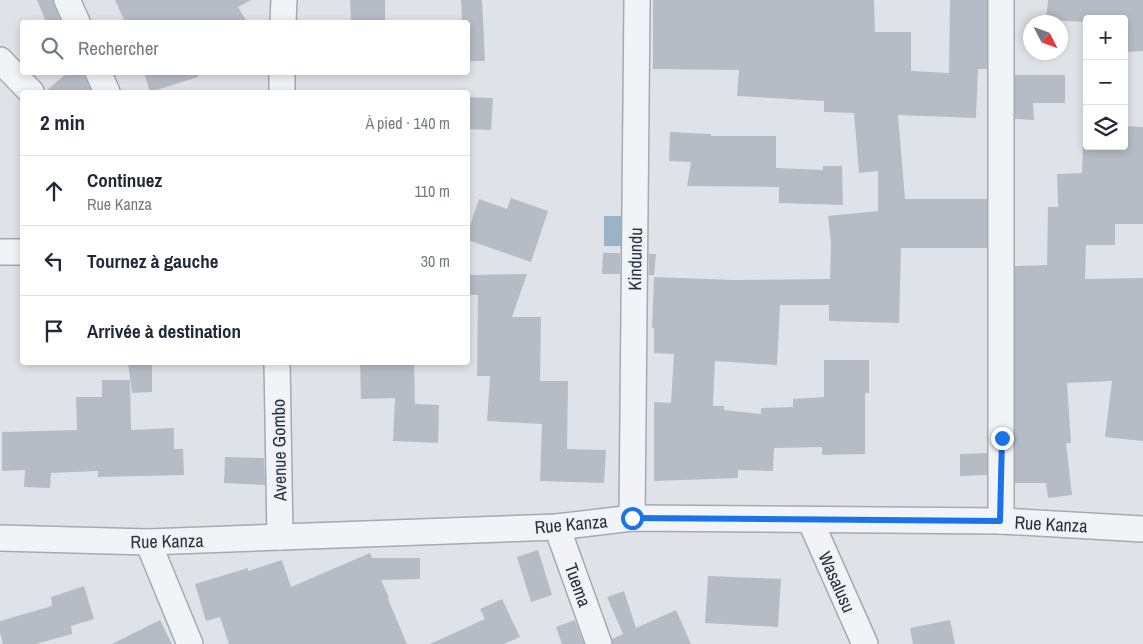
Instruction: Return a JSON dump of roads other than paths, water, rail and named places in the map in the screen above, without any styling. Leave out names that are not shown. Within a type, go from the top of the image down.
[{"type":"street","points":[[67,0],[76,20]]},
{"type":"street","points":[[283,20],[284,0]]},
{"type":"street","name":"Kindundu","points":[[632,518],[637,0]]},
{"type":"street","points":[[1000,521],[1001,0]]},
{"type":"street","points":[[0,60],[29,90]]},
{"type":"street","points":[[99,75],[106,90]]},
{"type":"street","points":[[282,75],[282,90]]},
{"type":"street","points":[[0,252],[20,252]]},
{"type":"street","name":"Avenue Gombo","points":[[277,365],[280,537]]},
{"type":"street","name":"Rue Kanza","points":[[0,538],[148,542],[557,527],[632,518],[1000,521],[1142,530]]},
{"type":"street","name":"Wasalusu","points":[[810,520],[865,644]]},
{"type":"street","name":"Tuema","points":[[557,527],[599,644]]},
{"type":"street","points":[[148,542],[190,644]]},
{"type":"water","points":[[604,216],[625,216],[625,246],[604,246]]}]
